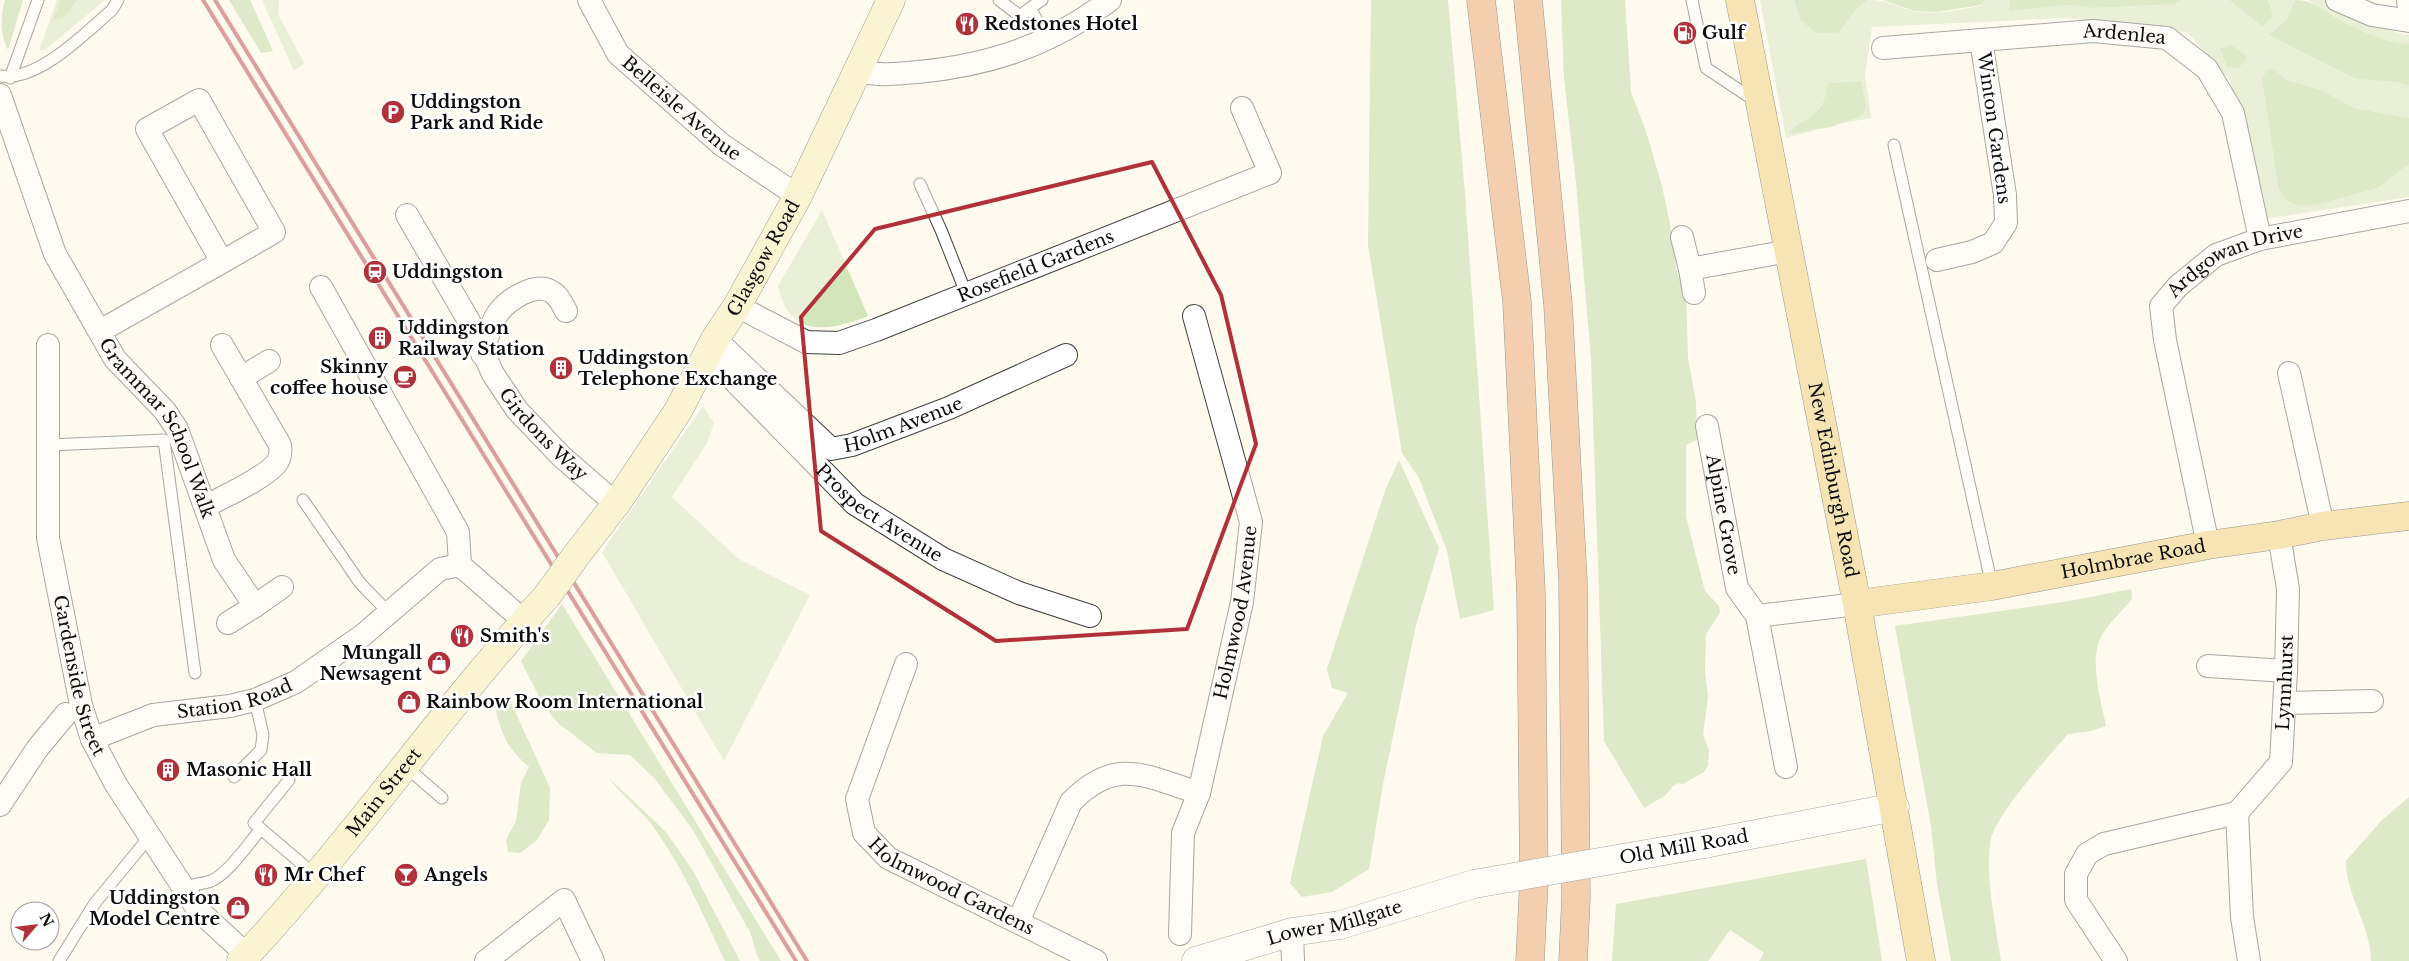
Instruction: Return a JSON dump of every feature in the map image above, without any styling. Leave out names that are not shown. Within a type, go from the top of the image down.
[{"type":"highway","points":[[1481,0],[1518,331],[1531,593],[1534,880],[1530,961]]},
{"type":"highway","points":[[1528,0],[1558,305],[1573,581],[1576,898],[1572,961]]},
{"type":"main road","name":"Glasgow Road","points":[[616,504],[678,411],[711,346],[737,306],[798,196],[891,0]]},
{"type":"main road","name":"New Edinburgh Road","points":[[1740,0],[1857,604],[1922,961]]},
{"type":"main road","name":"Main Street","points":[[244,958],[315,875],[524,621],[547,596],[616,504]]},
{"type":"main road","name":"Holmbrae Road","points":[[1857,604],[1992,586],[2208,545],[2279,535],[2323,526],[2409,516]]},
{"type":"street","name":"Belleisle Avenue","points":[[589,0],[618,54],[722,145],[798,196]]},
{"type":"street","points":[[858,71],[876,76],[950,69],[1010,55],[1048,39],[1110,0]]},
{"type":"street","points":[[2337,0],[2372,16],[2409,21]]},
{"type":"street","points":[[2408,0],[2409,13]]},
{"type":"street","name":"Ardenlea","points":[[1883,48],[2093,31],[2167,38],[2207,69],[2232,113],[2260,239]]},
{"type":"street","name":"Winton Gardens","points":[[1937,260],[1972,252],[1993,243],[2006,222],[2004,195],[1981,40]]},
{"type":"street","name":"Grammar School Walk","points":[[3,83],[55,254],[115,359],[165,411],[178,429],[224,560],[255,606]]},
{"type":"street","points":[[100,331],[222,262],[274,232],[199,100],[147,129],[222,262]]},
{"type":"street","name":"Rosefield Gardens","points":[[737,306],[806,342],[839,343],[876,330],[1270,173],[1242,108]]},
{"type":"street","name":"Ardgowan Drive","points":[[2208,545],[2165,340],[2161,306],[2178,286],[2216,255],[2260,239],[2409,211]]},
{"type":"street","name":"Girdons Way","points":[[407,215],[469,321],[482,354],[517,410],[561,456],[616,504]]},
{"type":"street","points":[[1682,237],[1694,293]]},
{"type":"street","points":[[1690,269],[1789,251]]},
{"type":"street","points":[[321,286],[458,532],[460,565],[524,621]]},
{"type":"street","points":[[482,354],[498,313],[515,298],[530,290],[541,288],[552,291],[559,298],[566,311]]},
{"type":"street","name":"Holmwood Avenue","points":[[1180,934],[1183,833],[1198,793],[1242,602],[1251,522],[1194,316]]},
{"type":"street","name":"Gardenside Street","points":[[48,345],[48,538],[81,705],[92,739],[115,783],[198,910],[244,958]]},
{"type":"street","points":[[206,506],[268,471],[277,463],[281,454],[280,445],[222,345]]},
{"type":"street","name":"Holm Avenue","points":[[711,346],[831,449],[852,445],[949,408],[1066,355]]},
{"type":"street","name":"Prospect Avenue","points":[[711,346],[855,504],[943,559],[1019,593],[1090,616]]},
{"type":"street","points":[[241,378],[269,362]]},
{"type":"street","points":[[2289,374],[2323,526]]},
{"type":"street","name":"Alpine Grove","points":[[1707,426],[1737,588],[1758,616]]},
{"type":"street","name":"Lynnhurst","points":[[2237,813],[2281,762],[2285,703],[2288,589],[2279,535]]},
{"type":"street","name":"Station Road","points":[[92,739],[153,715],[230,706],[255,700],[296,682],[363,635],[440,569],[460,565]]},
{"type":"street","points":[[228,623],[282,587]]},
{"type":"street","points":[[1786,767],[1758,616],[1857,604]]},
{"type":"street","name":"Holmwood Gardens","points":[[906,664],[857,799],[864,833],[888,858],[1096,961]]},
{"type":"street","points":[[2208,666],[2286,671]]},
{"type":"street","points":[[2285,703],[2372,701]]},
{"type":"street","points":[[0,806],[37,749],[66,714]]},
{"type":"street","points":[[1018,922],[1071,802],[1082,791],[1100,779],[1119,773],[1135,773],[1198,793]]},
{"type":"street","name":"Old Mill Road","points":[[1474,884],[1895,808]]},
{"type":"street","points":[[2116,961],[2076,900],[2076,874],[2087,854],[2104,844],[2237,813],[2242,917],[2249,961]]},
{"type":"street","name":"Lower Millgate","points":[[1196,961],[1292,932],[1340,925],[1474,884]]},
{"type":"street","points":[[486,961],[564,900],[593,961]]},
{"type":"street","points":[[1292,932],[1293,961]]},
{"type":"lane","points":[[3,83],[38,0]]},
{"type":"lane","points":[[3,83],[44,65],[112,10],[118,0]]},
{"type":"lane","points":[[999,0],[1020,16],[1042,0]]},
{"type":"lane","points":[[1692,0],[1706,68],[1760,104]]},
{"type":"lane","points":[[1030,8],[1048,39]]},
{"type":"lane","points":[[1894,145],[1992,586]]},
{"type":"lane","points":[[920,184],[966,293]]},
{"type":"lane","points":[[49,445],[164,440],[195,673]]},
{"type":"lane","points":[[302,500],[360,583],[388,613]]},
{"type":"lane","points":[[234,777],[261,750],[263,735],[255,700]]},
{"type":"lane","points":[[405,766],[442,798]]},
{"type":"lane","points":[[289,780],[254,823],[315,875]]},
{"type":"lane","points":[[184,888],[196,883],[212,881],[226,870],[261,829]]},
{"type":"lane","points":[[58,961],[95,903],[150,836]]},
{"type":"highlighted area","points":[[1152,162],[1221,295],[1256,444],[1187,629],[996,641],[821,531],[801,317],[875,229]]},
{"type":"green space","points":[[5,0],[23,0],[8,50],[3,38],[2,26]]},
{"type":"green space","points":[[57,0],[105,0],[45,50],[39,51]]},
{"type":"green space","points":[[61,0],[77,0],[65,17],[53,20]]},
{"type":"green space","points":[[229,0],[250,0],[273,51],[261,53]]},
{"type":"green space","points":[[262,0],[279,0],[278,14],[304,63],[294,71]]},
{"type":"green space","points":[[1371,0],[1448,0],[1465,194],[1494,610],[1460,619],[1447,551],[1419,478],[1402,453],[1368,245]]},
{"type":"green space","points":[[1561,0],[1625,0],[1631,92],[1646,131],[1662,186],[1671,229],[1677,273],[1686,291],[1688,359],[1696,401],[1697,440],[1686,445],[1686,517],[1705,591],[1719,606],[1720,613],[1706,634],[1705,672],[1708,697],[1703,734],[1709,751],[1708,765],[1704,772],[1683,784],[1678,783],[1666,795],[1644,808],[1604,741],[1591,359],[1576,183],[1564,78]]},
{"type":"green space","points":[[1760,0],[1794,0],[1800,20],[1816,33],[1838,33],[1855,11],[1868,0],[1887,2],[1913,11],[1930,13],[1981,6],[1985,0],[2010,0],[2010,11],[2068,5],[2094,8],[2174,4],[2182,0],[2229,0],[2263,27],[2273,15],[2268,0],[2295,0],[2287,19],[2270,35],[2354,79],[2396,82],[2409,86],[2409,118],[2354,108],[2323,91],[2287,80],[2271,68],[2262,81],[2278,187],[2286,199],[2298,206],[2376,188],[2409,164],[2409,197],[2265,219],[2230,80],[2187,32],[2066,18],[1872,27],[1865,75],[1871,118],[1838,124],[1863,115],[1861,81],[1829,83],[1819,109],[1794,127],[1789,134],[1822,128],[1786,138]]},
{"type":"green space","points":[[1794,0],[1868,0],[1855,11],[1838,33],[1816,33],[1800,20]]},
{"type":"green space","points":[[1883,0],[1985,0],[1981,5],[1936,12],[1914,11]]},
{"type":"green space","points":[[2010,0],[2182,0],[2174,4],[2094,8],[2068,5],[2009,11]]},
{"type":"green space","points":[[2229,0],[2268,0],[2273,15],[2263,27]]},
{"type":"green space","points":[[2295,0],[2313,4],[2373,36],[2409,44],[2409,86],[2396,82],[2355,79],[2269,35],[2287,19]]},
{"type":"green space","points":[[2308,0],[2324,0],[2403,35],[2409,35],[2409,44],[2396,43],[2369,34],[2344,22]]},
{"type":"green space","points":[[2231,45],[2247,57],[2239,68],[2227,67],[2220,48]]},
{"type":"green space","points":[[2272,68],[2287,80],[2323,91],[2354,108],[2409,118],[2409,164],[2377,188],[2323,203],[2298,206],[2286,200],[2278,187],[2262,80],[2266,71]]},
{"type":"green space","points":[[1861,81],[1866,105],[1863,115],[1831,127],[1788,134],[1794,127],[1819,109],[1828,83]]},
{"type":"green space","points":[[822,210],[868,316],[839,325],[812,327],[801,323],[791,315],[783,303],[778,286]]},
{"type":"green space","points":[[703,406],[714,423],[707,443],[672,497],[737,558],[810,595],[724,761],[602,552]]},
{"type":"green space","points":[[1399,460],[1439,548],[1416,625],[1383,784],[1369,869],[1332,892],[1302,897],[1290,883],[1323,736],[1348,693],[1332,688],[1327,669],[1386,488]]},
{"type":"green space","points":[[2131,589],[2132,599],[2105,630],[2098,645],[2096,656],[2097,680],[2106,726],[2091,731],[2068,734],[2013,800],[1995,828],[1991,839],[1989,852],[1990,883],[2001,961],[1951,961],[1937,884],[1931,826],[1895,626],[2070,601]]},
{"type":"green space","points":[[562,604],[781,961],[760,961],[750,932],[693,830],[655,779],[630,755],[597,753],[558,723],[544,706],[521,661]]},
{"type":"green space","points":[[508,696],[550,788],[549,820],[537,840],[520,853],[508,852],[506,840],[516,821],[521,783],[529,767],[509,745],[499,723],[494,703],[497,697]]},
{"type":"green space","points":[[609,778],[666,832],[693,871],[740,961],[725,961],[694,895],[667,847],[652,825]]},
{"type":"green space","points":[[2409,797],[2409,961],[2371,961],[2367,936],[2347,874],[2346,861],[2381,821]]},
{"type":"green space","points":[[1866,859],[1882,961],[1759,961],[1764,953],[1730,930],[1708,961],[1612,961],[1616,904]]},
{"type":"railway","points":[[203,0],[796,961]]},
{"type":"railway","points":[[215,0],[807,961]]},
{"type":"place","name":"Redstones Hotel","points":[[967,24]]},
{"type":"place","name":"Gulf","points":[[1685,33]]},
{"type":"place","name":"Uddingston Park and Ride","points":[[393,112]]},
{"type":"place","name":"Uddingston","points":[[375,272]]},
{"type":"place","name":"Uddingston Railway Station","points":[[380,338]]},
{"type":"place","name":"Uddingston Telephone Exchange","points":[[561,368]]},
{"type":"place","name":"Skinny coffee house","points":[[405,377]]},
{"type":"place","name":"Smith's","points":[[462,636]]},
{"type":"place","name":"Mungall Newsagent","points":[[439,663]]},
{"type":"place","name":"Rainbow Room International","points":[[409,702]]},
{"type":"place","name":"Masonic Hall","points":[[168,770]]},
{"type":"place","name":"Mr Chef","points":[[266,875]]},
{"type":"place","name":"Angels","points":[[406,875]]},
{"type":"place","name":"Uddingston Model Centre","points":[[238,908]]}]
